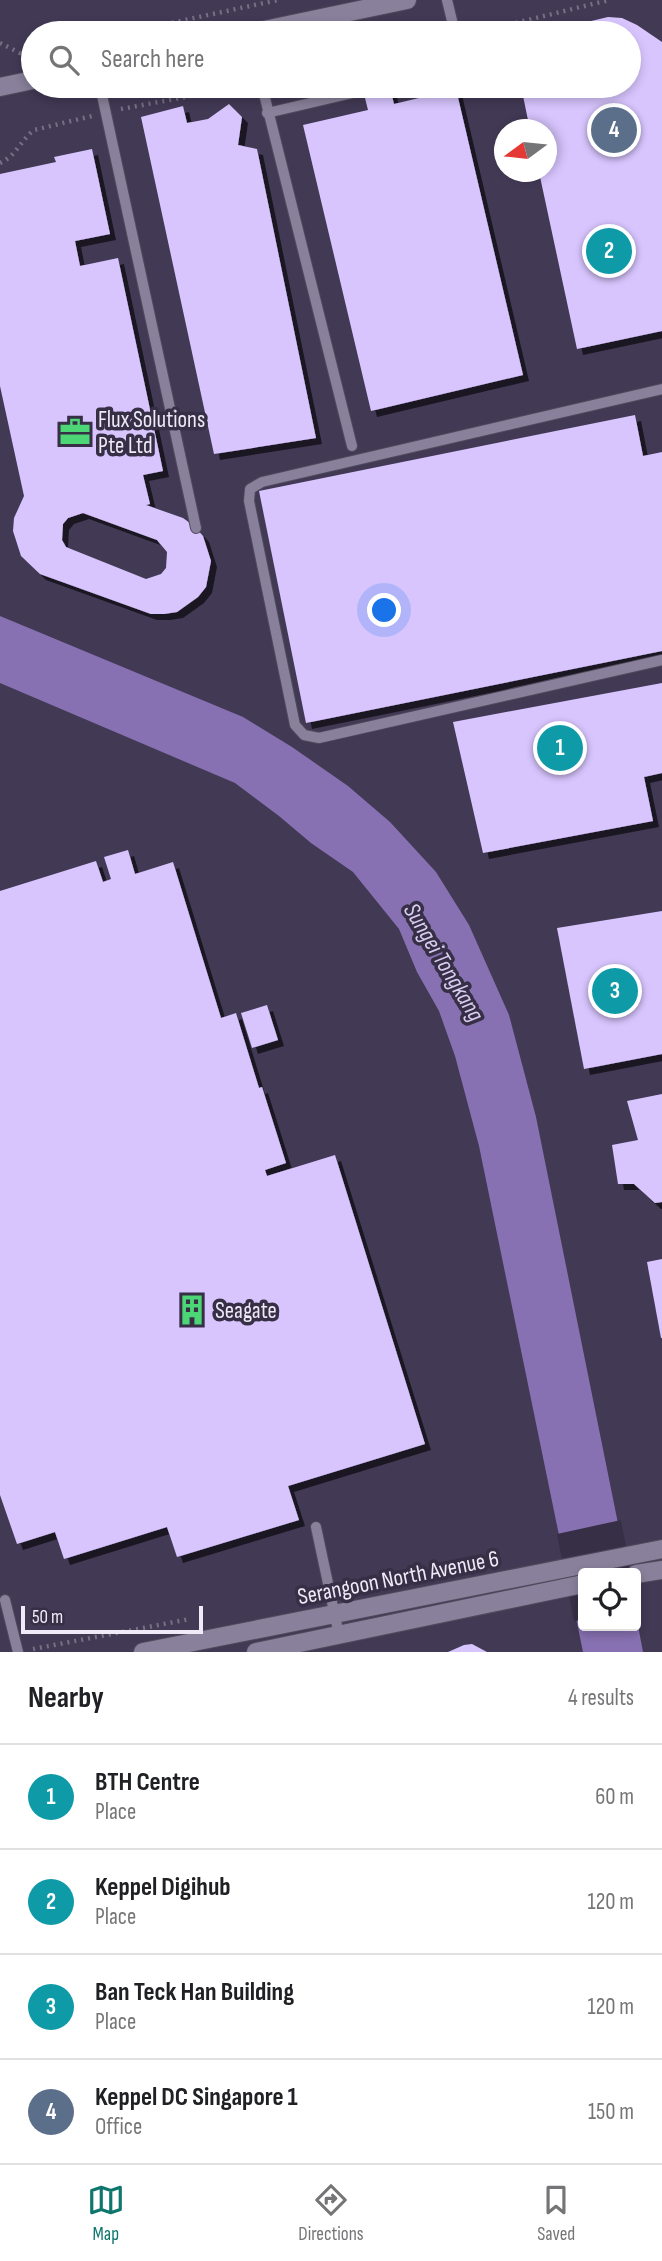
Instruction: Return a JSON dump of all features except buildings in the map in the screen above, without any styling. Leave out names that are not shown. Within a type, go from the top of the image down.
[{"type":"street","points":[[308,21],[407,0]]},
{"type":"street","points":[[0,87],[21,83]]},
{"type":"street","name":"Serangoon North Avenue 6","points":[[256,1652],[340,1635],[662,1549]]},
{"type":"street","points":[[641,1573],[662,1570]]},
{"type":"street","name":"Serangoon North Avenue 6","points":[[145,1652],[335,1614],[501,1590],[578,1584]]},
{"type":"lane","points":[[447,0],[452,21]]},
{"type":"lane","points":[[103,98],[196,528]]},
{"type":"lane","points":[[264,98],[352,446]]},
{"type":"lane","points":[[267,113],[331,98]]},
{"type":"lane","points":[[662,389],[262,482],[250,489],[249,500],[295,725],[304,735],[320,738],[662,660]]},
{"type":"lane","points":[[316,1527],[340,1635]]},
{"type":"lane","points":[[5,1600],[18,1652]]},
{"type":"path","points":[[180,21],[278,0]]},
{"type":"path","points":[[524,21],[609,0]]},
{"type":"path","points":[[0,43],[21,53]]},
{"type":"shaded area","points":[[0,0],[662,0],[662,1652],[0,1652]]},
{"type":"water","name":"Sungei Tongkang","points":[[0,616],[243,717],[348,786],[390,822],[436,872],[469,925],[509,1015],[536,1117],[627,1568],[578,1568],[578,1628],[479,1146],[455,1056],[439,1011],[417,972],[399,929],[353,872],[311,843],[235,783],[0,683]]},
{"type":"water","points":[[579,1631],[639,1631],[643,1652],[583,1652]]},
{"type":"pier","points":[[621,1520],[630,1568],[578,1568],[578,1621],[574,1621],[557,1534]]},
{"type":"place","name":"Keppel DC Singapore 1","points":[[614,130]]},
{"type":"place","name":"Keppel Digihub","points":[[609,251]]},
{"type":"place","name":"Flux Solutions Pte Ltd","points":[[75,432]]},
{"type":"place","name":"BTH Centre","points":[[560,748]]},
{"type":"place","name":"Ban Teck Han Building","points":[[615,991]]},
{"type":"place","name":"Seagate","points":[[192,1310]]}]
